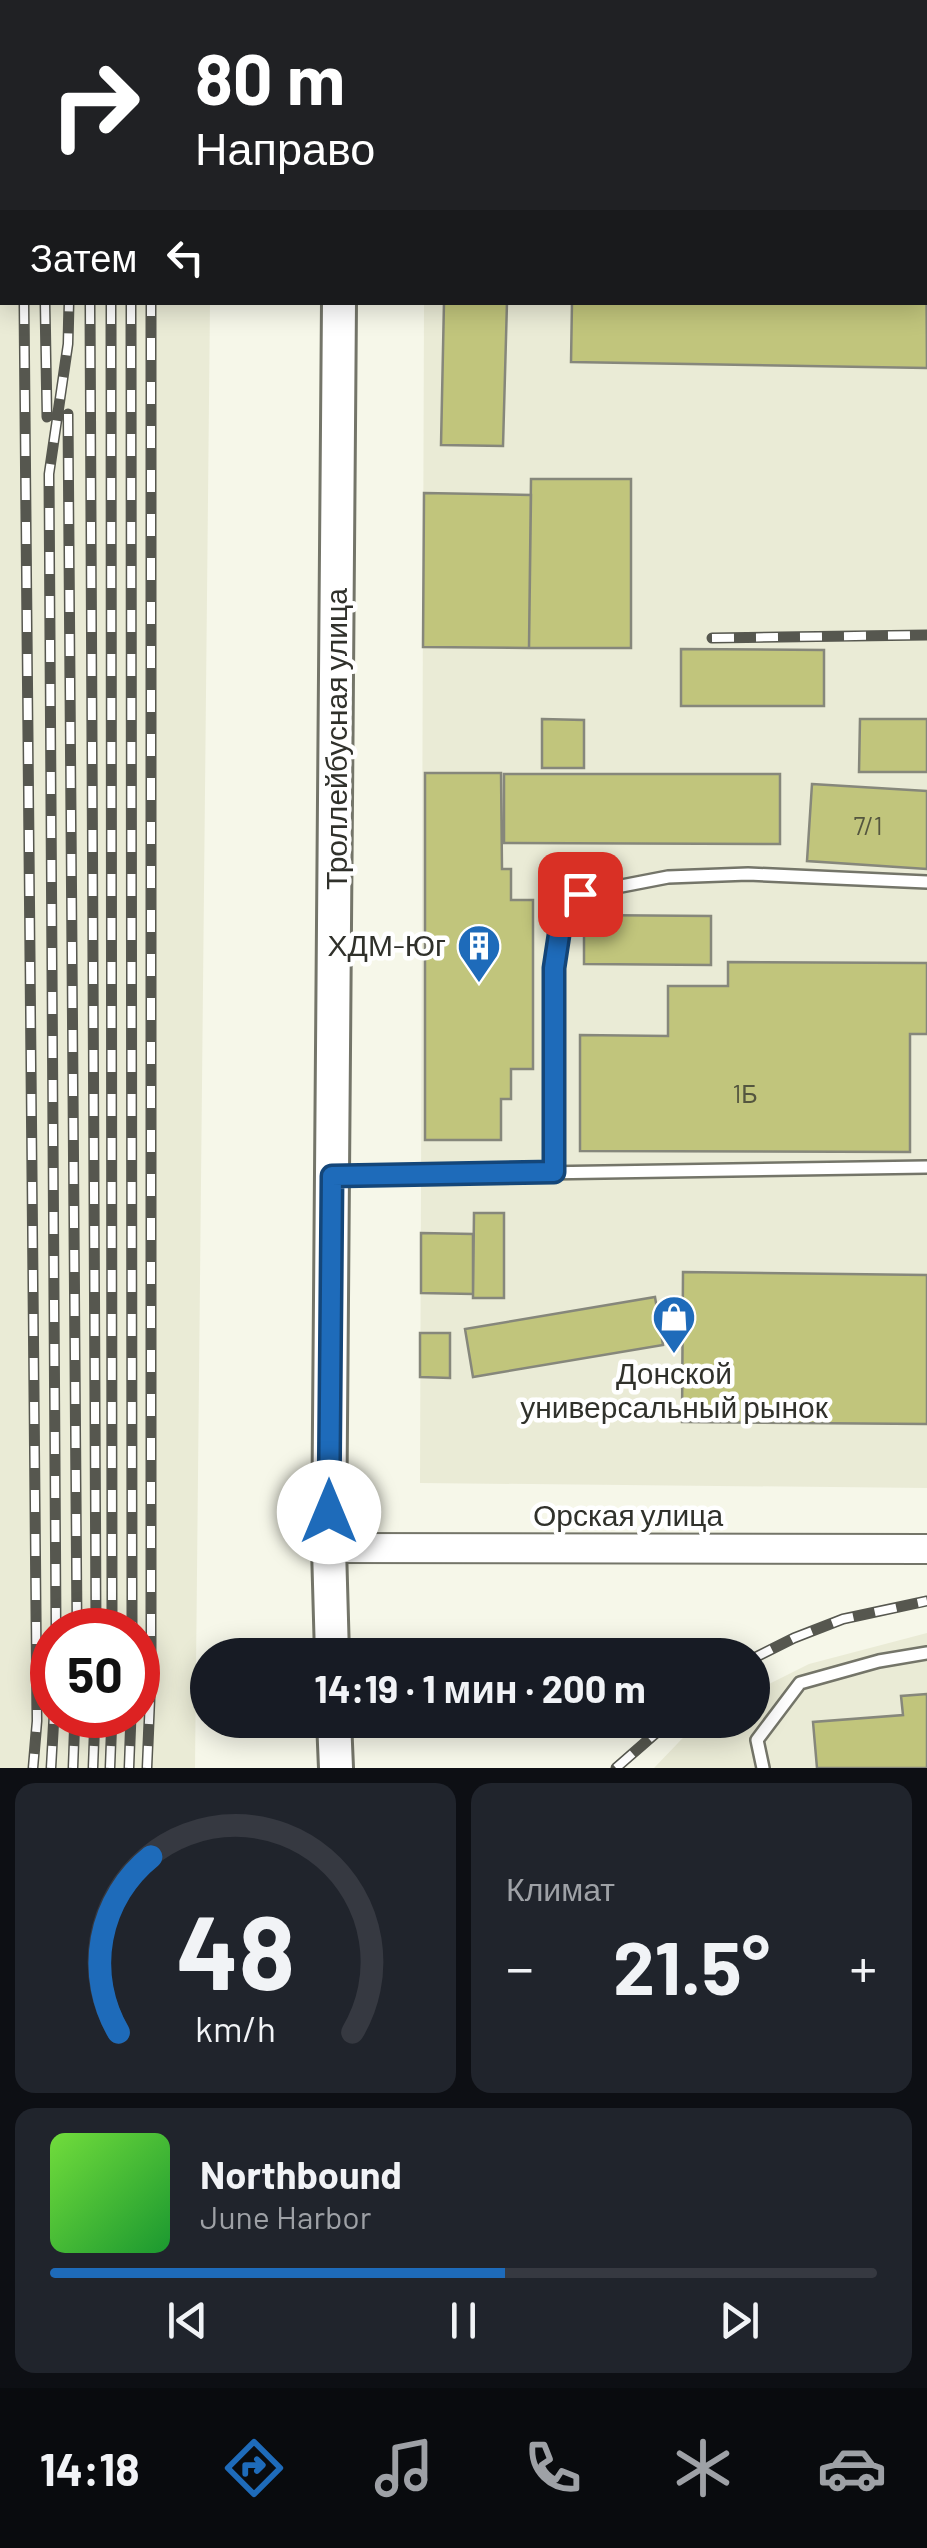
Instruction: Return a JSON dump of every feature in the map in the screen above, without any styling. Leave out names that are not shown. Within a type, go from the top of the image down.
[{"type":"main road","name":"Троллейбусная улица","points":[[332,1638],[338,305]]},
{"type":"main road","points":[[335,1738],[336,1768]]},
{"type":"street","name":"Орская улица","points":[[329,1548],[927,1548]]},
{"type":"lane","points":[[554,1172],[554,968],[562,915],[580,894],[668,877],[748,874],[927,882]]},
{"type":"lane","points":[[332,1176],[927,1167]]},
{"type":"lane","points":[[763,1768],[757,1740],[800,1683],[879,1661],[927,1654]]},
{"type":"shaded area","points":[[0,305],[210,305],[196,1638],[190,1638],[190,1738],[195,1738],[195,1768],[0,1768]]},
{"type":"shaded area","points":[[424,305],[927,305],[927,1488],[420,1483]]},
{"type":"shaded area","points":[[927,1633],[927,1768],[654,1768],[683,1738],[770,1738],[770,1684],[809,1664]]},
{"type":"building","points":[[444,305],[507,305],[503,446],[441,445]]},
{"type":"building","points":[[572,305],[927,305],[927,368],[571,362]]},
{"type":"building","points":[[531,479],[631,479],[631,648],[529,648]]},
{"type":"building","points":[[424,493],[531,495],[529,648],[423,647]]},
{"type":"building","points":[[681,649],[824,650],[824,706],[681,706]]},
{"type":"building","points":[[542,719],[584,720],[584,768],[542,768]]},
{"type":"building","points":[[860,719],[927,719],[927,772],[859,772]]},
{"type":"building","name":"ХДМ-Юг","points":[[425,773],[501,773],[502,869],[511,869],[511,900],[533,900],[533,1069],[511,1069],[511,1099],[501,1099],[501,1140],[425,1140]]},
{"type":"building","points":[[504,774],[780,774],[780,844],[504,843]]},
{"type":"building","points":[[812,784],[927,791],[927,869],[807,861]]},
{"type":"building","points":[[584,915],[711,916],[711,965],[584,964]]},
{"type":"building","points":[[728,962],[927,963],[927,1034],[910,1034],[910,1152],[580,1151],[580,1035],[668,1036],[668,986],[728,986]]},
{"type":"building","points":[[474,1213],[504,1213],[504,1298],[473,1298]]},
{"type":"building","points":[[421,1233],[473,1234],[473,1294],[421,1293]]},
{"type":"building","points":[[683,1272],[927,1275],[927,1424],[682,1422]]},
{"type":"building","points":[[655,1297],[663,1345],[473,1377],[465,1329]]},
{"type":"building","points":[[420,1333],[450,1333],[450,1378],[420,1377]]},
{"type":"building","points":[[927,1694],[927,1768],[817,1768],[813,1722],[903,1715],[901,1696]]},
{"type":"railway","points":[[24,305],[37,1721],[33,1768]]},
{"type":"railway","points":[[45,305],[47,417]]},
{"type":"railway","points":[[56,1608],[49,474],[68,344],[69,305]]},
{"type":"railway","points":[[90,305],[96,1608]]},
{"type":"railway","points":[[111,305],[112,1608]]},
{"type":"railway","points":[[131,305],[132,1608]]},
{"type":"railway","points":[[147,1768],[151,1675],[151,305]]},
{"type":"railway","points":[[68,414],[77,1608]]},
{"type":"railway","points":[[712,638],[927,635]]},
{"type":"railway","points":[[770,1650],[843,1619],[927,1601]]},
{"type":"railway","points":[[51,1768],[53,1738]]},
{"type":"railway","points":[[73,1768],[74,1738]]},
{"type":"railway","points":[[93,1768],[94,1738]]},
{"type":"railway","points":[[110,1768],[111,1738]]},
{"type":"railway","points":[[129,1768],[130,1738]]},
{"type":"railway","points":[[616,1768],[650,1738]]},
{"type":"place","name":"ХДМ-Юг","points":[[479,984]]},
{"type":"place","name":"Донской универсальный рынок","points":[[674,1355]]},
{"type":"route","points":[[329,1512],[332,1176],[554,1172],[554,968],[562,915],[580,894]]}]
